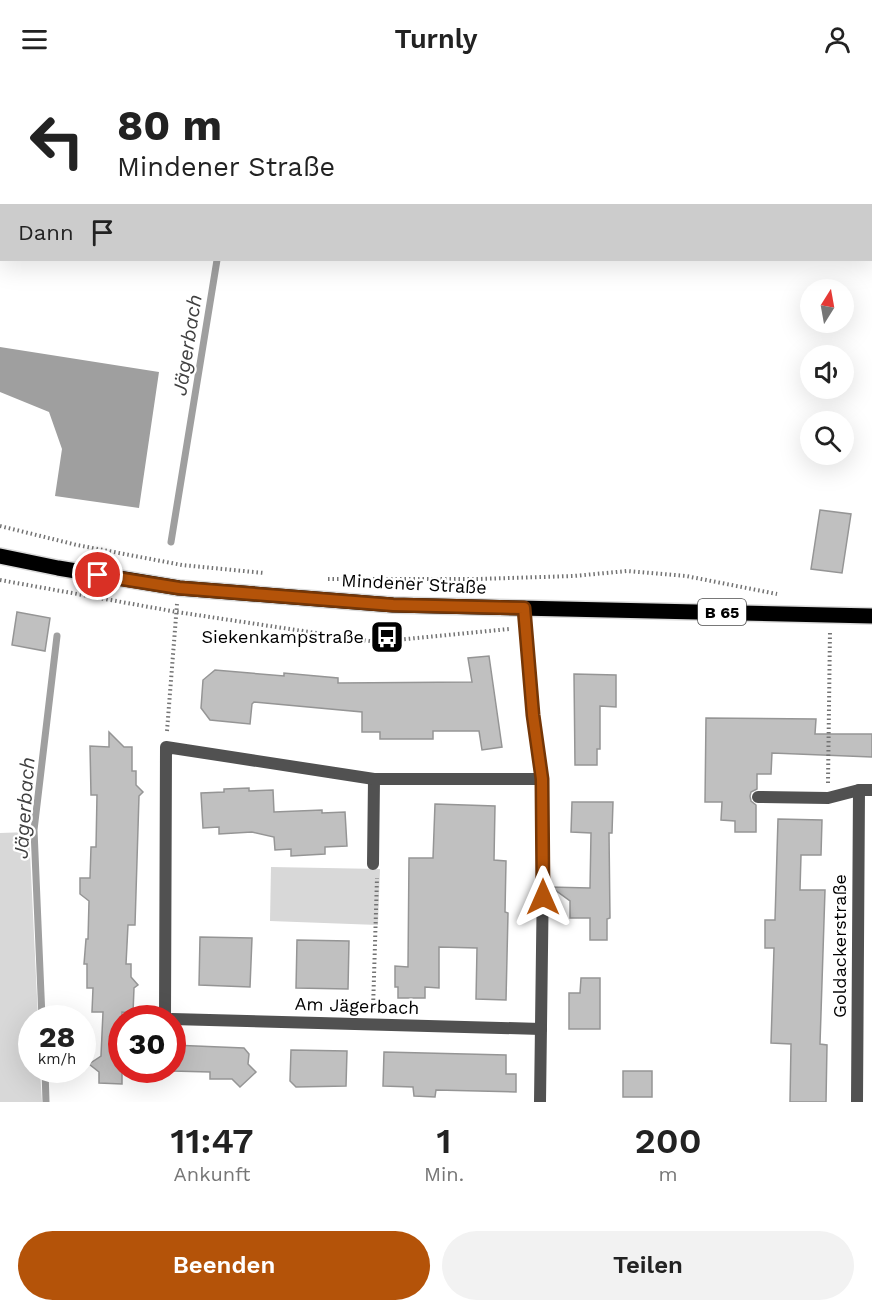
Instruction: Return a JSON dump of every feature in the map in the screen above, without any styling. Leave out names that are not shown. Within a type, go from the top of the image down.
[{"type":"main road","name":"Mindener Straße","points":[[0,556],[179,588],[393,605],[830,615]]},
{"type":"main road","name":"B 65","points":[[830,615],[872,616]]},
{"type":"street","points":[[524,608],[533,715],[542,779],[540,1102]]},
{"type":"street","points":[[165,1005],[166,747],[374,779],[542,779]]},
{"type":"street","points":[[373,864],[374,779]]},
{"type":"street","name":"Goldackerstraße","points":[[758,797],[828,798],[866,790],[857,1102]]},
{"type":"street","name":"Am Jägerbach","points":[[186,1019],[541,1029]]},
{"type":"path","points":[[0,526],[76,545],[183,565],[271,574]]},
{"type":"path","points":[[327,579],[520,578],[627,571],[686,576],[770,591],[780,595]]},
{"type":"path","points":[[166,747],[179,588]]},
{"type":"path","points":[[828,798],[830,615]]},
{"type":"path","points":[[373,864],[377,873],[373,1024]]},
{"type":"shaded area","points":[[0,347],[159,372],[139,508],[55,496],[62,449],[49,412],[0,392]]},
{"type":"shaded area","points":[[29,832],[37,1005],[18,1005],[18,1083],[41,1083],[42,1102],[0,1102],[0,833]]},
{"type":"shaded area","points":[[271,867],[380,869],[378,925],[270,921]]},
{"type":"building","points":[[820,510],[851,514],[842,573],[811,569]]},
{"type":"building","points":[[17,612],[50,618],[45,651],[12,645]]},
{"type":"building","points":[[489,656],[502,747],[482,750],[479,731],[433,731],[433,739],[380,739],[380,732],[362,732],[362,712],[254,702],[250,724],[210,720],[201,708],[203,680],[215,670],[338,678],[338,683],[472,682],[468,658]]},
{"type":"building","points":[[574,674],[616,675],[616,707],[600,706],[600,749],[597,749],[597,765],[575,765]]},
{"type":"building","points":[[706,718],[816,719],[815,734],[872,734],[872,757],[772,753],[771,774],[757,774],[757,789],[751,792],[750,796],[751,801],[756,805],[756,832],[735,832],[735,821],[721,820],[722,802],[705,802]]},
{"type":"building","points":[[109,732],[124,747],[132,747],[132,771],[136,771],[136,785],[143,792],[139,796],[135,925],[128,925],[126,964],[131,964],[131,977],[138,985],[134,988],[133,1005],[108,1005],[108,1083],[122,1084],[99,1083],[99,1072],[96,1070],[96,1059],[101,1056],[103,1012],[96,1012],[96,1005],[92,1005],[93,988],[87,988],[87,964],[84,964],[86,939],[88,939],[89,901],[80,894],[80,878],[90,878],[91,847],[96,847],[97,795],[91,795],[90,746],[109,747]]},
{"type":"building","points":[[249,788],[249,791],[273,790],[274,812],[322,810],[322,813],[345,812],[347,846],[325,847],[325,854],[291,856],[291,849],[275,850],[274,837],[252,832],[219,834],[219,827],[203,828],[201,793]]},
{"type":"building","points":[[572,802],[613,802],[612,833],[609,833],[610,918],[607,919],[607,940],[590,940],[590,918],[570,918],[570,901],[551,887],[590,888],[591,833],[571,832]]},
{"type":"building","points":[[435,804],[495,806],[494,860],[506,861],[505,912],[508,913],[506,1000],[476,999],[477,948],[439,947],[439,988],[425,987],[425,998],[398,998],[398,987],[395,987],[395,966],[408,967],[409,858],[433,858]]},
{"type":"building","points":[[778,819],[822,820],[821,855],[801,855],[800,890],[825,890],[820,1044],[827,1045],[826,1102],[790,1102],[791,1044],[771,1043],[774,948],[765,948],[765,920],[775,920]]},
{"type":"building","points":[[200,937],[252,938],[250,987],[199,985]]},
{"type":"building","points":[[297,940],[349,941],[348,989],[296,988]]},
{"type":"building","points":[[581,978],[600,978],[600,1029],[569,1029],[569,993],[580,993]]},
{"type":"building","points":[[186,1046],[244,1048],[249,1054],[248,1064],[256,1072],[240,1087],[232,1079],[210,1079],[210,1072],[186,1071]]},
{"type":"building","points":[[291,1050],[347,1051],[346,1086],[296,1087],[290,1081]]},
{"type":"building","points":[[384,1052],[506,1055],[506,1074],[516,1074],[516,1092],[436,1090],[435,1097],[414,1096],[413,1087],[383,1086]]},
{"type":"building","points":[[623,1071],[652,1071],[652,1097],[623,1097]]},
{"type":"waterway","name":"Jägerbach","points":[[171,542],[217,261]]},
{"type":"waterway","name":"Jägerbach","points":[[41,1005],[34,830],[57,636]]},
{"type":"waterway","name":"Jägerbach","points":[[45,1083],[46,1102]]},
{"type":"place","name":"Siekenkampstraße","points":[[387,637]]},
{"type":"route","points":[[98,575],[179,588],[393,605],[524,608],[533,715],[542,779],[543,897]]}]
